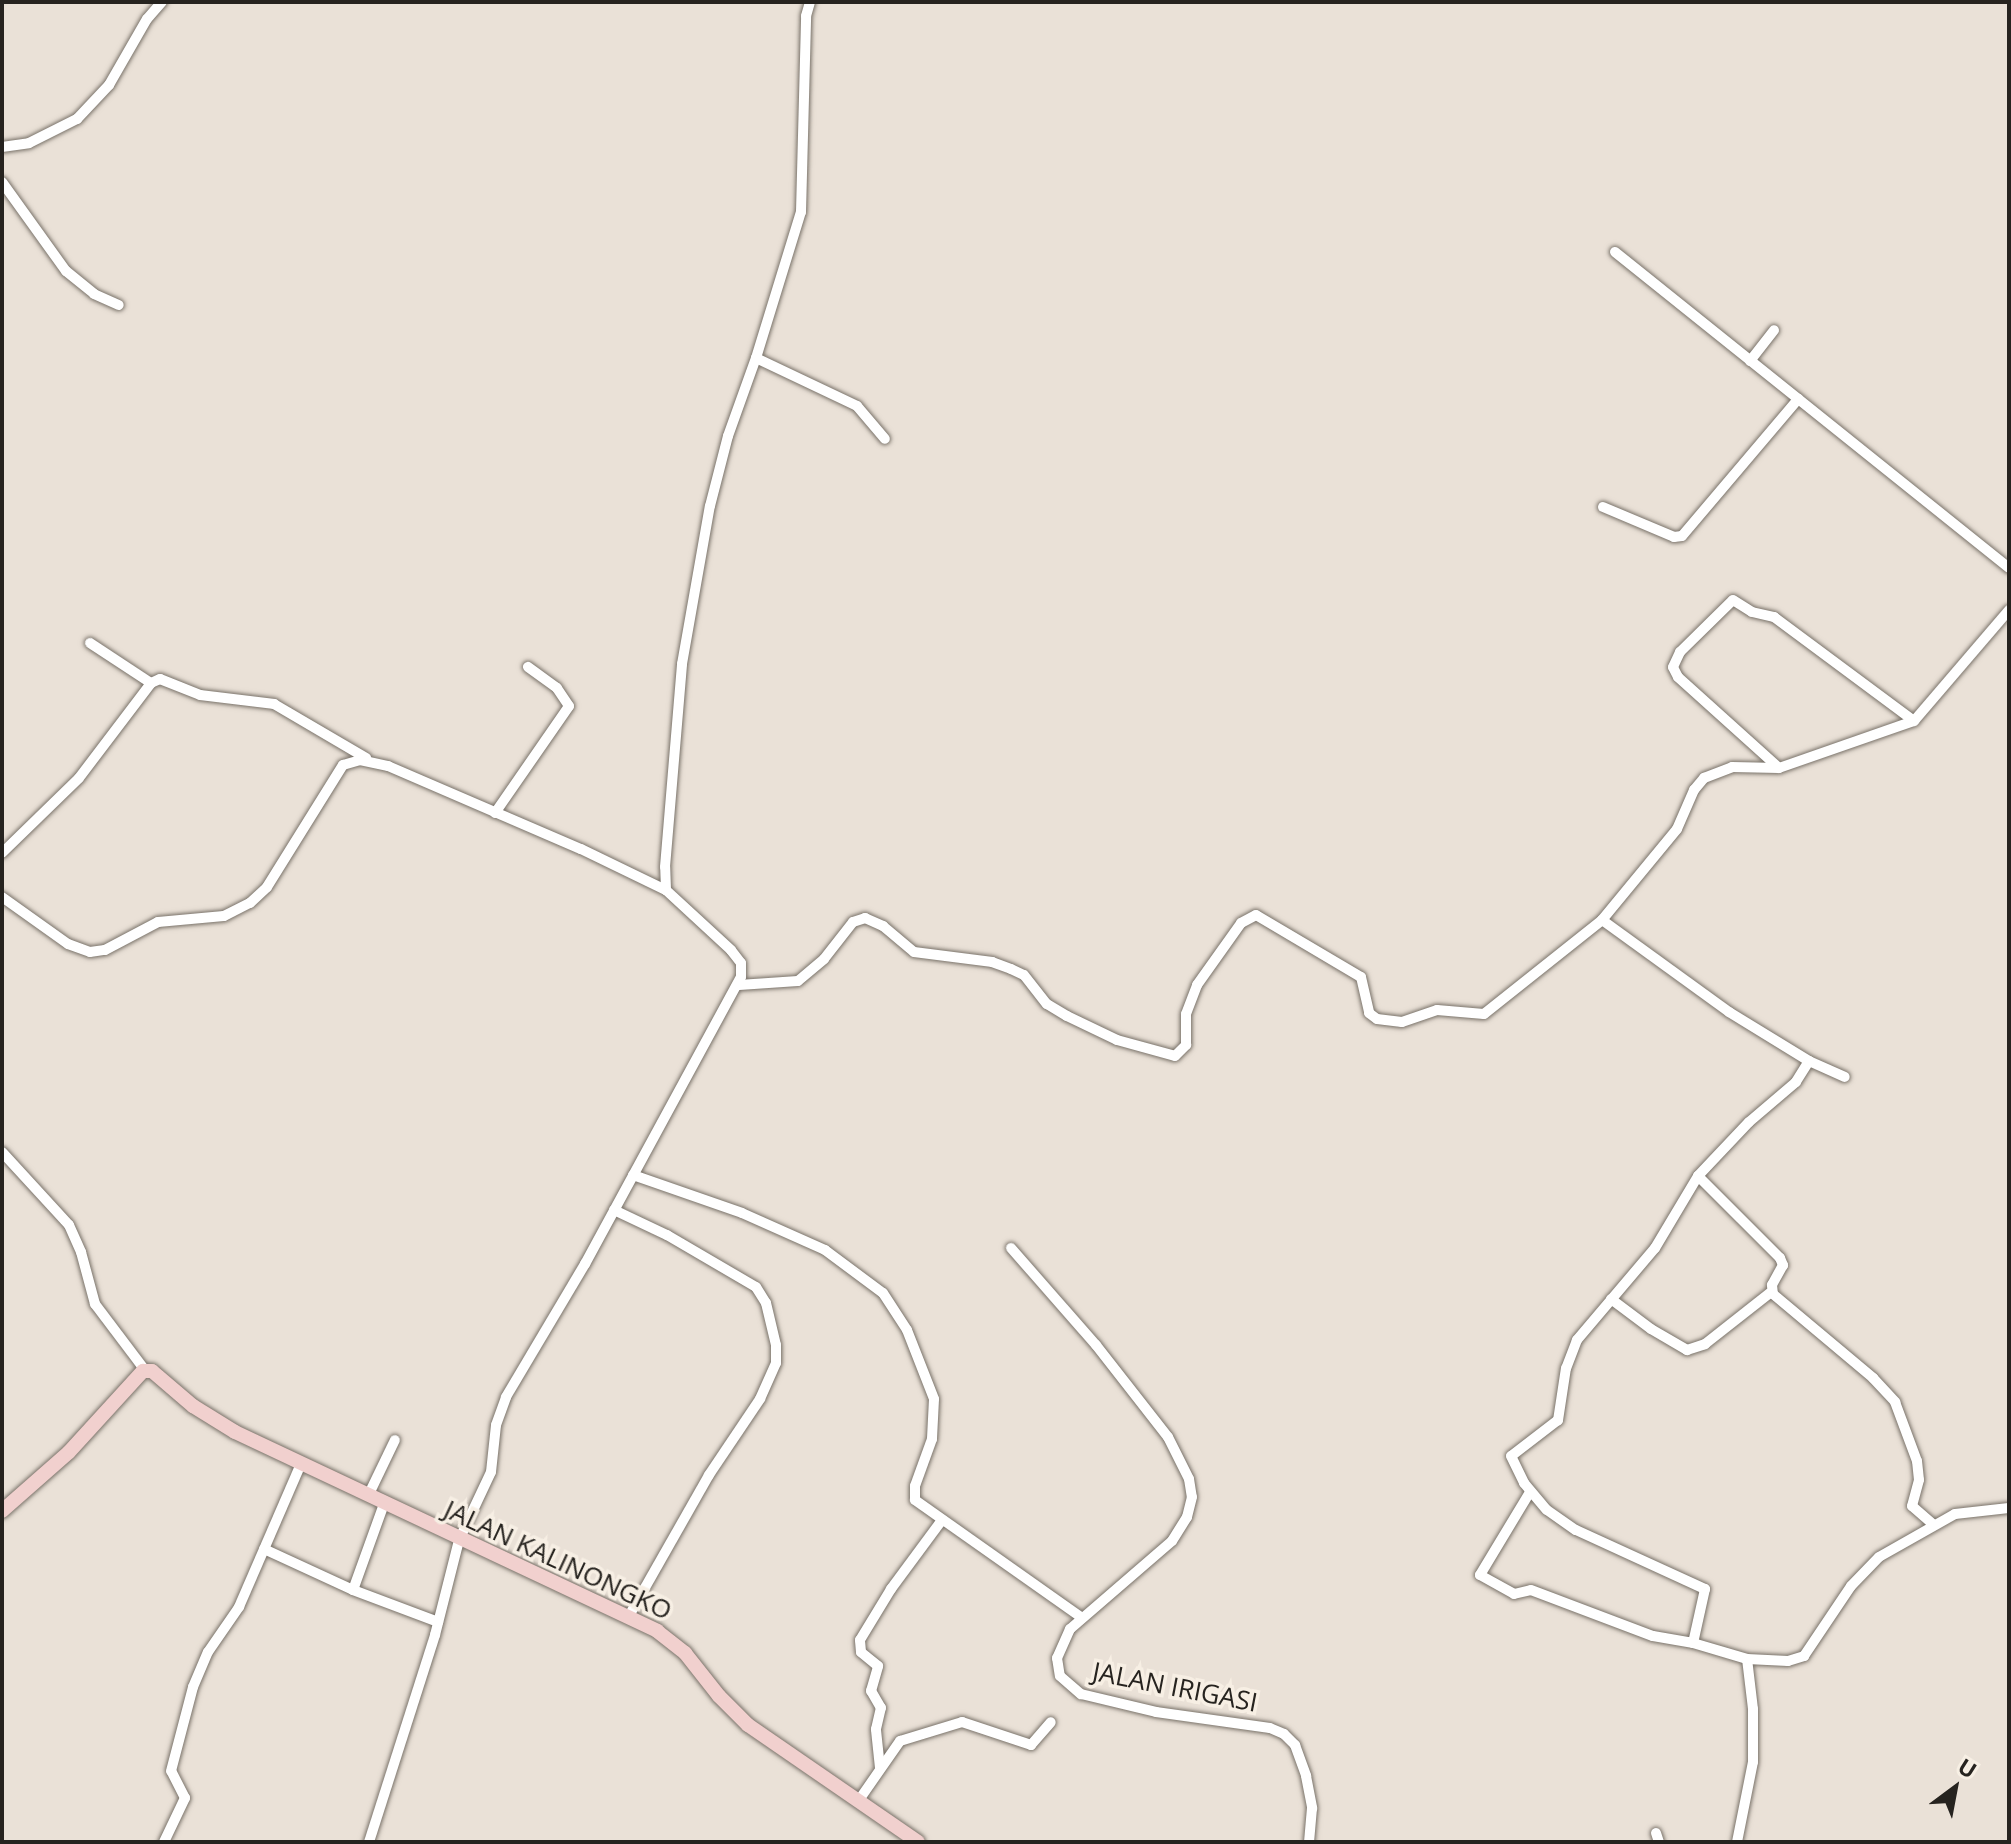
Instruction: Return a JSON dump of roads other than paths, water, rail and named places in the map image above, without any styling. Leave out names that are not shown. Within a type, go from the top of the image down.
[{"type":"street","points":[[2,147],[29,143],[77,119],[109,85],[147,19],[162,2]]},
{"type":"street","points":[[666,890],[665,867],[688,624],[718,470],[801,212],[806,16],[810,2]]},
{"type":"street","points":[[2,182],[66,271],[94,294],[119,305]]},
{"type":"street","points":[[1615,252],[2009,568]]},
{"type":"street","points":[[1750,361],[1774,330]]},
{"type":"street","points":[[756,358],[857,406],[885,439]]},
{"type":"street","points":[[1603,507],[1674,537],[1682,536],[1798,399]]},
{"type":"street","points":[[1779,768],[1678,677],[1673,667],[1680,652],[1733,600],[1752,612],[1774,617],[1914,721]]},
{"type":"street","points":[[739,985],[798,981],[824,959],[853,922],[865,918],[883,926],[914,952],[992,962],[1011,969],[1024,975],[1047,1004],[1067,1016],[1117,1040],[1175,1056],[1186,1045],[1186,1014],[1197,985],[1241,923],[1254,915],[1361,977],[1369,1013],[1391,1023],[1437,1010],[1484,1014],[1602,920],[1677,829],[1694,790],[1704,778],[1732,767],[1779,768],[1914,721],[2009,610]]},
{"type":"street","points":[[90,643],[151,683]]},
{"type":"street","points":[[495,813],[569,706],[557,688],[528,667]]},
{"type":"street","points":[[2,853],[79,778],[151,683],[165,679],[200,695],[264,701],[368,760],[666,890],[741,963],[739,985],[506,1397],[496,1425],[489,1479],[459,1540],[438,1622],[369,1842]]},
{"type":"street","points":[[2,897],[68,944],[90,952],[105,950],[158,922],[224,916],[250,903],[275,877],[343,765],[368,760]]},
{"type":"street","points":[[1602,920],[1729,1012],[1809,1061],[1845,1077]]},
{"type":"street","points":[[1693,1643],[1705,1589],[1590,1538],[1547,1510],[1530,1492],[1512,1464],[1511,1456],[1558,1420],[1572,1349],[1655,1248],[1698,1176],[1749,1122],[1796,1082],[1809,1061]]},
{"type":"street","points":[[2,1152],[69,1225],[81,1252],[95,1304],[145,1370],[69,1452],[2,1511]]},
{"type":"street","points":[[633,1175],[732,1208],[825,1250],[883,1293],[907,1330],[932,1389],[935,1407],[932,1439],[913,1495],[917,1502],[1082,1618]]},
{"type":"street","points":[[1611,1299],[1651,1329],[1687,1350],[1705,1344],[1771,1292],[1783,1265],[1780,1258],[1698,1176]]},
{"type":"street","points":[[614,1210],[667,1235],[756,1287],[766,1303],[776,1345],[776,1363],[760,1399],[709,1475],[629,1616]]},
{"type":"street","name":"JALAN IRIGASI","points":[[1011,1248],[1096,1345],[1168,1437],[1189,1479],[1192,1497],[1187,1517],[1172,1541],[1066,1634],[1057,1663],[1062,1680],[1081,1694],[1156,1712],[1270,1728],[1284,1734],[1295,1745],[1306,1776],[1312,1808],[1309,1842]]},
{"type":"street","points":[[1771,1292],[1873,1378],[1895,1402],[1917,1461],[1919,1480],[1912,1506],[1934,1525]]},
{"type":"street","name":"JALAN KALINONGKO","points":[[145,1370],[156,1373],[193,1406],[221,1424],[459,1540],[629,1616],[678,1646],[719,1696],[748,1725],[918,1842]]},
{"type":"street","points":[[368,1496],[395,1440]]},
{"type":"street","points":[[164,1842],[185,1798],[171,1771],[193,1687],[208,1652],[239,1607],[301,1464]]},
{"type":"street","points":[[1530,1492],[1480,1575],[1514,1594],[1531,1590],[1653,1636],[1693,1643],[1747,1659],[1801,1659],[1867,1567],[1955,1514],[2009,1508]]},
{"type":"street","points":[[353,1590],[384,1504]]},
{"type":"street","points":[[880,1768],[876,1729],[881,1708],[871,1691],[878,1666],[861,1652],[860,1640],[884,1599],[942,1520]]},
{"type":"street","points":[[264,1549],[353,1590],[438,1622]]},
{"type":"street","points":[[1737,1842],[1753,1762],[1753,1709],[1747,1659]]},
{"type":"street","points":[[859,1800],[898,1743],[951,1724],[971,1724],[1029,1745],[1039,1740],[1051,1722]]}]
